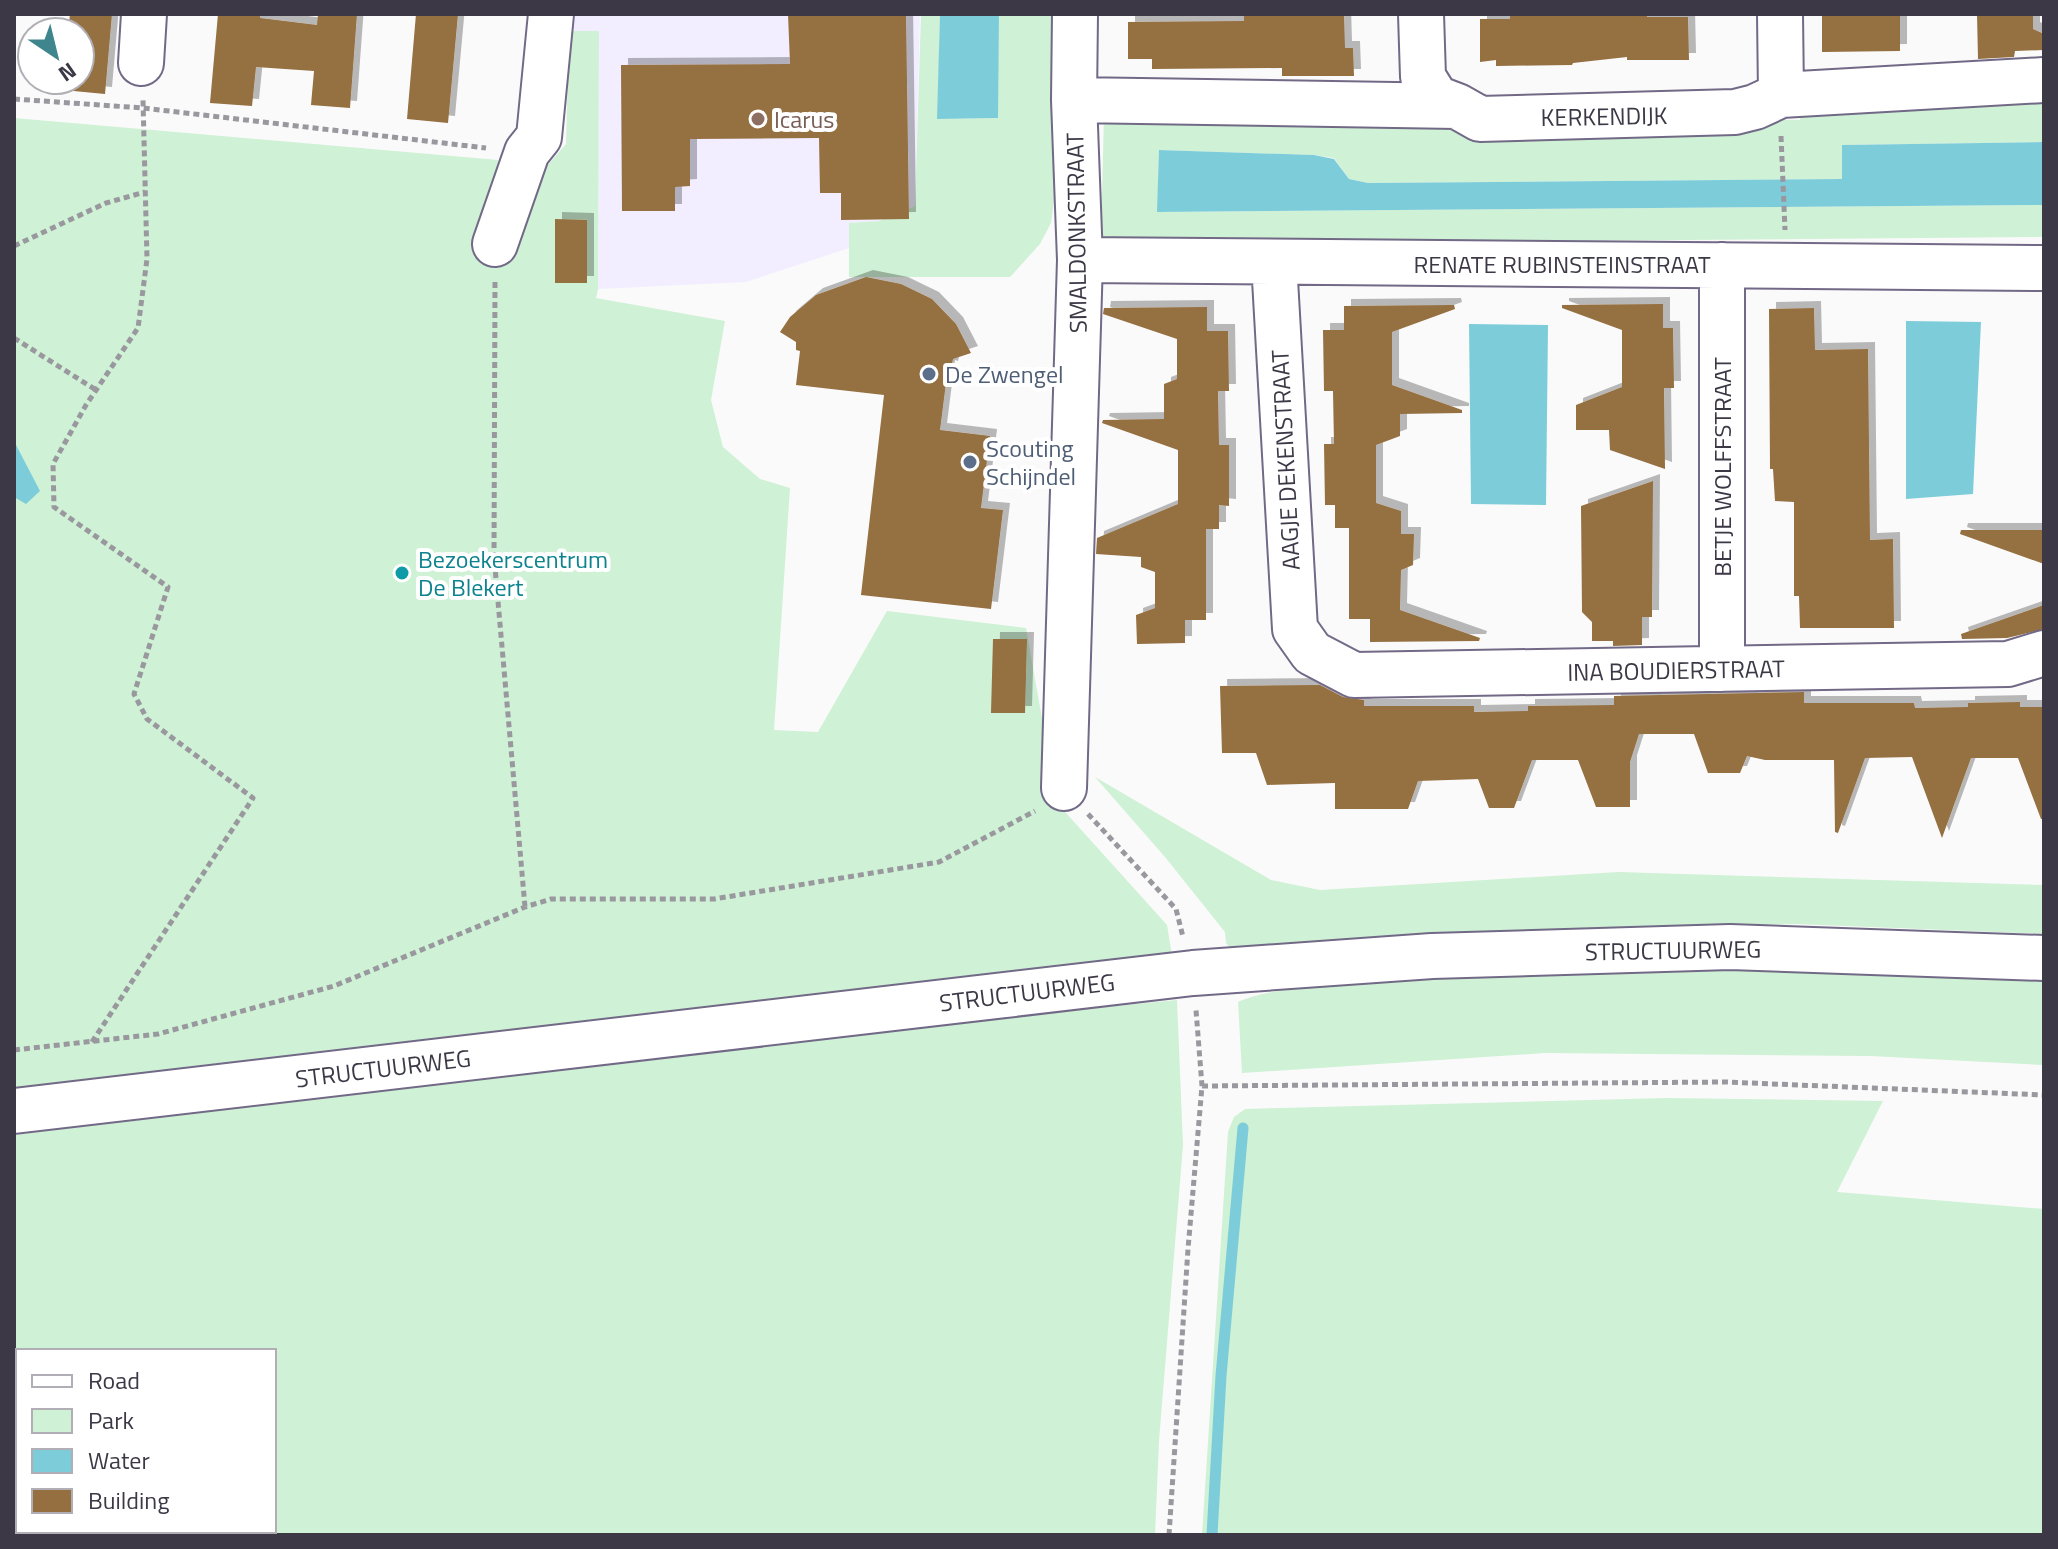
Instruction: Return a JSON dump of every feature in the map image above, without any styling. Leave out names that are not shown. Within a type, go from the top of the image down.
[{"type":"street","points":[[141,63],[144,14]]},
{"type":"street","points":[[495,244],[527,152],[539,137],[551,14]]},
{"type":"street","name":"SMALDONKSTRAAT","points":[[1064,788],[1080,260],[1074,100],[1075,14]]},
{"type":"street","name":"KERKENDIJK","points":[[1421,14],[1423,77],[1436,98],[1480,119],[1735,112],[1781,95],[2044,80]]},
{"type":"street","points":[[1780,14],[1781,95]]},
{"type":"street","points":[[1074,100],[1457,106]]},
{"type":"street","name":"RENATE RUBINSTEINSTRAAT","points":[[1080,260],[2044,268]]},
{"type":"street","name":"AAGJE DEKENSTRAAT","points":[[1274,262],[1295,629],[1312,653]]},
{"type":"street","name":"BETJE WOLFFSTRAAT","points":[[1722,265],[1722,669]]},
{"type":"street","name":"INA BOUDIERSTRAAT","points":[[1312,653],[1354,675],[2008,664],[2044,653]]},
{"type":"street","name":"STRUCTUURWEG","points":[[14,1111],[1193,973],[1432,956],[1730,947],[2044,958]]},
{"type":"path","points":[[92,1042],[253,798],[147,719],[134,694],[168,587],[54,507],[53,464],[96,390],[138,328],[147,259],[141,63]]},
{"type":"path","points":[[14,99],[143,108],[527,152]]},
{"type":"path","points":[[1781,142],[1785,227]]},
{"type":"path","points":[[14,246],[106,203],[145,192]]},
{"type":"path","points":[[495,244],[494,556],[525,907]]},
{"type":"path","points":[[14,338],[96,390]]},
{"type":"path","points":[[14,1050],[158,1034],[334,986],[551,899],[714,899],[939,862],[1060,797],[1064,788],[1176,909],[1193,973],[1202,1086],[1169,1535]]},
{"type":"path","points":[[1202,1086],[1725,1082],[2044,1095]]},
{"type":"shaded area","name":"Icarus","points":[[569,14],[920,14],[915,206],[879,221],[849,223],[849,248],[746,282],[598,289],[599,32],[569,31]]},
{"type":"green space","points":[[921,14],[940,14],[938,119],[997,118],[999,14],[1061,14],[1061,149],[1051,223],[1040,244],[1010,277],[849,277],[849,223],[879,221],[915,206]]},
{"type":"green space","points":[[569,31],[599,31],[596,298],[725,321],[711,400],[723,447],[760,479],[790,488],[774,730],[818,732],[887,611],[1026,628],[1057,803],[1167,925],[1172,955],[14,1090],[14,118],[498,160],[496,185],[539,175],[566,144]]},
{"type":"green space","points":[[2044,96],[2044,142],[1843,145],[1843,179],[1368,183],[1349,179],[1334,158],[1159,150],[1158,212],[2044,205],[2044,237],[1320,243],[1101,238],[1104,114],[1800,120],[1800,102]]},
{"type":"green space","points":[[1095,777],[1271,880],[1320,890],[1618,872],[2044,885],[2044,934],[1795,924],[1463,932],[1232,950],[1226,943],[1225,932]]},
{"type":"green space","points":[[1757,968],[2044,973],[2044,1065],[1871,1056],[1545,1053],[1242,1073],[1238,1002],[1273,992],[1363,983]]},
{"type":"green space","points":[[1177,1000],[1183,1145],[1159,1441],[1155,1535],[14,1535],[14,1135],[910,1026]]},
{"type":"green space","points":[[1666,1098],[1883,1101],[1837,1192],[2044,1209],[2044,1535],[1202,1535],[1228,1132],[1234,1117],[1245,1109]]},
{"type":"water","points":[[940,14],[999,14],[998,118],[937,119]]},
{"type":"water","points":[[2044,142],[2044,205],[1157,212],[1159,150],[1314,155],[1334,159],[1349,179],[1368,183],[1842,179],[1842,145]]},
{"type":"water","points":[[1906,321],[1981,322],[1973,494],[1906,499]]},
{"type":"water","points":[[1469,324],[1548,325],[1546,505],[1471,504]]},
{"type":"water","points":[[14,441],[40,491],[26,504],[14,497]]},
{"type":"building","points":[[112,14],[105,94],[96,93],[96,16],[70,16]]},
{"type":"building","points":[[218,14],[260,14],[260,18],[317,25],[318,14],[357,14],[350,108],[311,105],[314,71],[256,67],[252,106],[210,103]]},
{"type":"building","points":[[416,14],[458,14],[448,123],[407,119]]},
{"type":"building","points":[[788,14],[906,14],[909,219],[841,220],[841,193],[820,193],[819,138],[690,139],[690,186],[675,187],[675,211],[622,211],[621,65],[790,64]]},
{"type":"building","points":[[1344,14],[1345,48],[1353,48],[1354,76],[1282,76],[1282,68],[1152,69],[1152,59],[1128,59],[1128,22],[1244,21],[1244,15]]},
{"type":"building","points":[[1510,14],[1688,17],[1689,60],[1627,60],[1627,57],[1572,65],[1496,66],[1496,60],[1480,62],[1480,19],[1510,19]]},
{"type":"building","points":[[1822,14],[1900,14],[1900,51],[1822,52]]},
{"type":"building","points":[[1977,14],[2033,14],[2033,29],[2044,34],[2044,50],[2015,51],[2014,57],[1978,59]]},
{"type":"building","points":[[555,219],[587,220],[587,283],[555,283]]},
{"type":"building","points":[[866,277],[901,284],[932,299],[956,324],[971,353],[953,359],[951,368],[948,367],[940,430],[990,436],[981,508],[1003,510],[991,609],[861,595],[884,395],[796,385],[800,351],[796,350],[796,342],[780,332],[790,317],[816,295]]},
{"type":"building","points":[[1663,304],[1663,328],[1673,328],[1674,388],[1664,388],[1665,469],[1610,450],[1609,430],[1576,430],[1576,405],[1622,387],[1622,330],[1562,308],[1562,305]]},
{"type":"building","points":[[1454,305],[1455,309],[1392,332],[1392,385],[1462,410],[1462,413],[1400,414],[1400,436],[1376,445],[1376,503],[1401,511],[1401,534],[1414,534],[1413,565],[1401,570],[1400,610],[1480,638],[1479,641],[1370,642],[1370,619],[1349,619],[1349,528],[1335,528],[1335,505],[1325,505],[1324,444],[1334,444],[1333,391],[1324,391],[1323,330],[1344,330],[1344,306]]},
{"type":"building","points":[[1207,307],[1207,331],[1228,331],[1229,391],[1218,391],[1219,445],[1229,445],[1229,506],[1219,505],[1219,529],[1206,529],[1206,620],[1185,620],[1185,643],[1137,644],[1136,615],[1155,608],[1155,572],[1141,567],[1141,557],[1096,554],[1097,538],[1178,504],[1178,450],[1102,423],[1103,420],[1164,419],[1164,384],[1177,379],[1177,339],[1103,314],[1104,308]]},
{"type":"building","points":[[1814,308],[1815,350],[1868,349],[1870,540],[1893,539],[1894,628],[1800,628],[1799,596],[1794,596],[1794,502],[1775,501],[1773,469],[1770,469],[1769,309]]},
{"type":"building","points":[[1653,481],[1652,617],[1642,617],[1642,645],[1613,646],[1613,641],[1592,641],[1592,622],[1582,612],[1581,506]]},
{"type":"building","points":[[1961,530],[2044,530],[2044,564],[1960,534]]},
{"type":"building","points":[[2044,605],[2044,629],[2007,638],[1962,639],[1961,634]]},
{"type":"building","points":[[993,639],[1027,639],[1025,713],[991,713]]},
{"type":"building","points":[[1320,685],[1343,697],[1364,700],[1364,706],[1474,706],[1474,712],[1528,711],[1528,706],[1614,705],[1614,696],[1804,692],[1804,703],[1914,703],[1915,708],[2020,702],[2020,707],[2044,707],[2044,819],[2041,819],[2018,758],[1971,758],[1942,838],[1912,757],[1865,758],[1838,833],[1835,832],[1834,760],[1765,760],[1747,756],[1740,773],[1708,773],[1694,734],[1639,734],[1630,762],[1630,807],[1596,807],[1578,760],[1532,760],[1514,808],[1489,808],[1478,779],[1418,781],[1408,809],[1335,809],[1335,783],[1267,785],[1256,753],[1222,753],[1220,686]]},
{"type":"waterway","points":[[1212,1535],[1221,1376],[1243,1128]]},
{"type":"place","name":"Icarus","points":[[758,119]]},
{"type":"place","name":"De Zwengel","points":[[929,374]]},
{"type":"place","name":"Scouting Schijndel","points":[[970,462]]},
{"type":"place","name":"Bezoekerscentrum De Blekert","points":[[402,573]]}]
